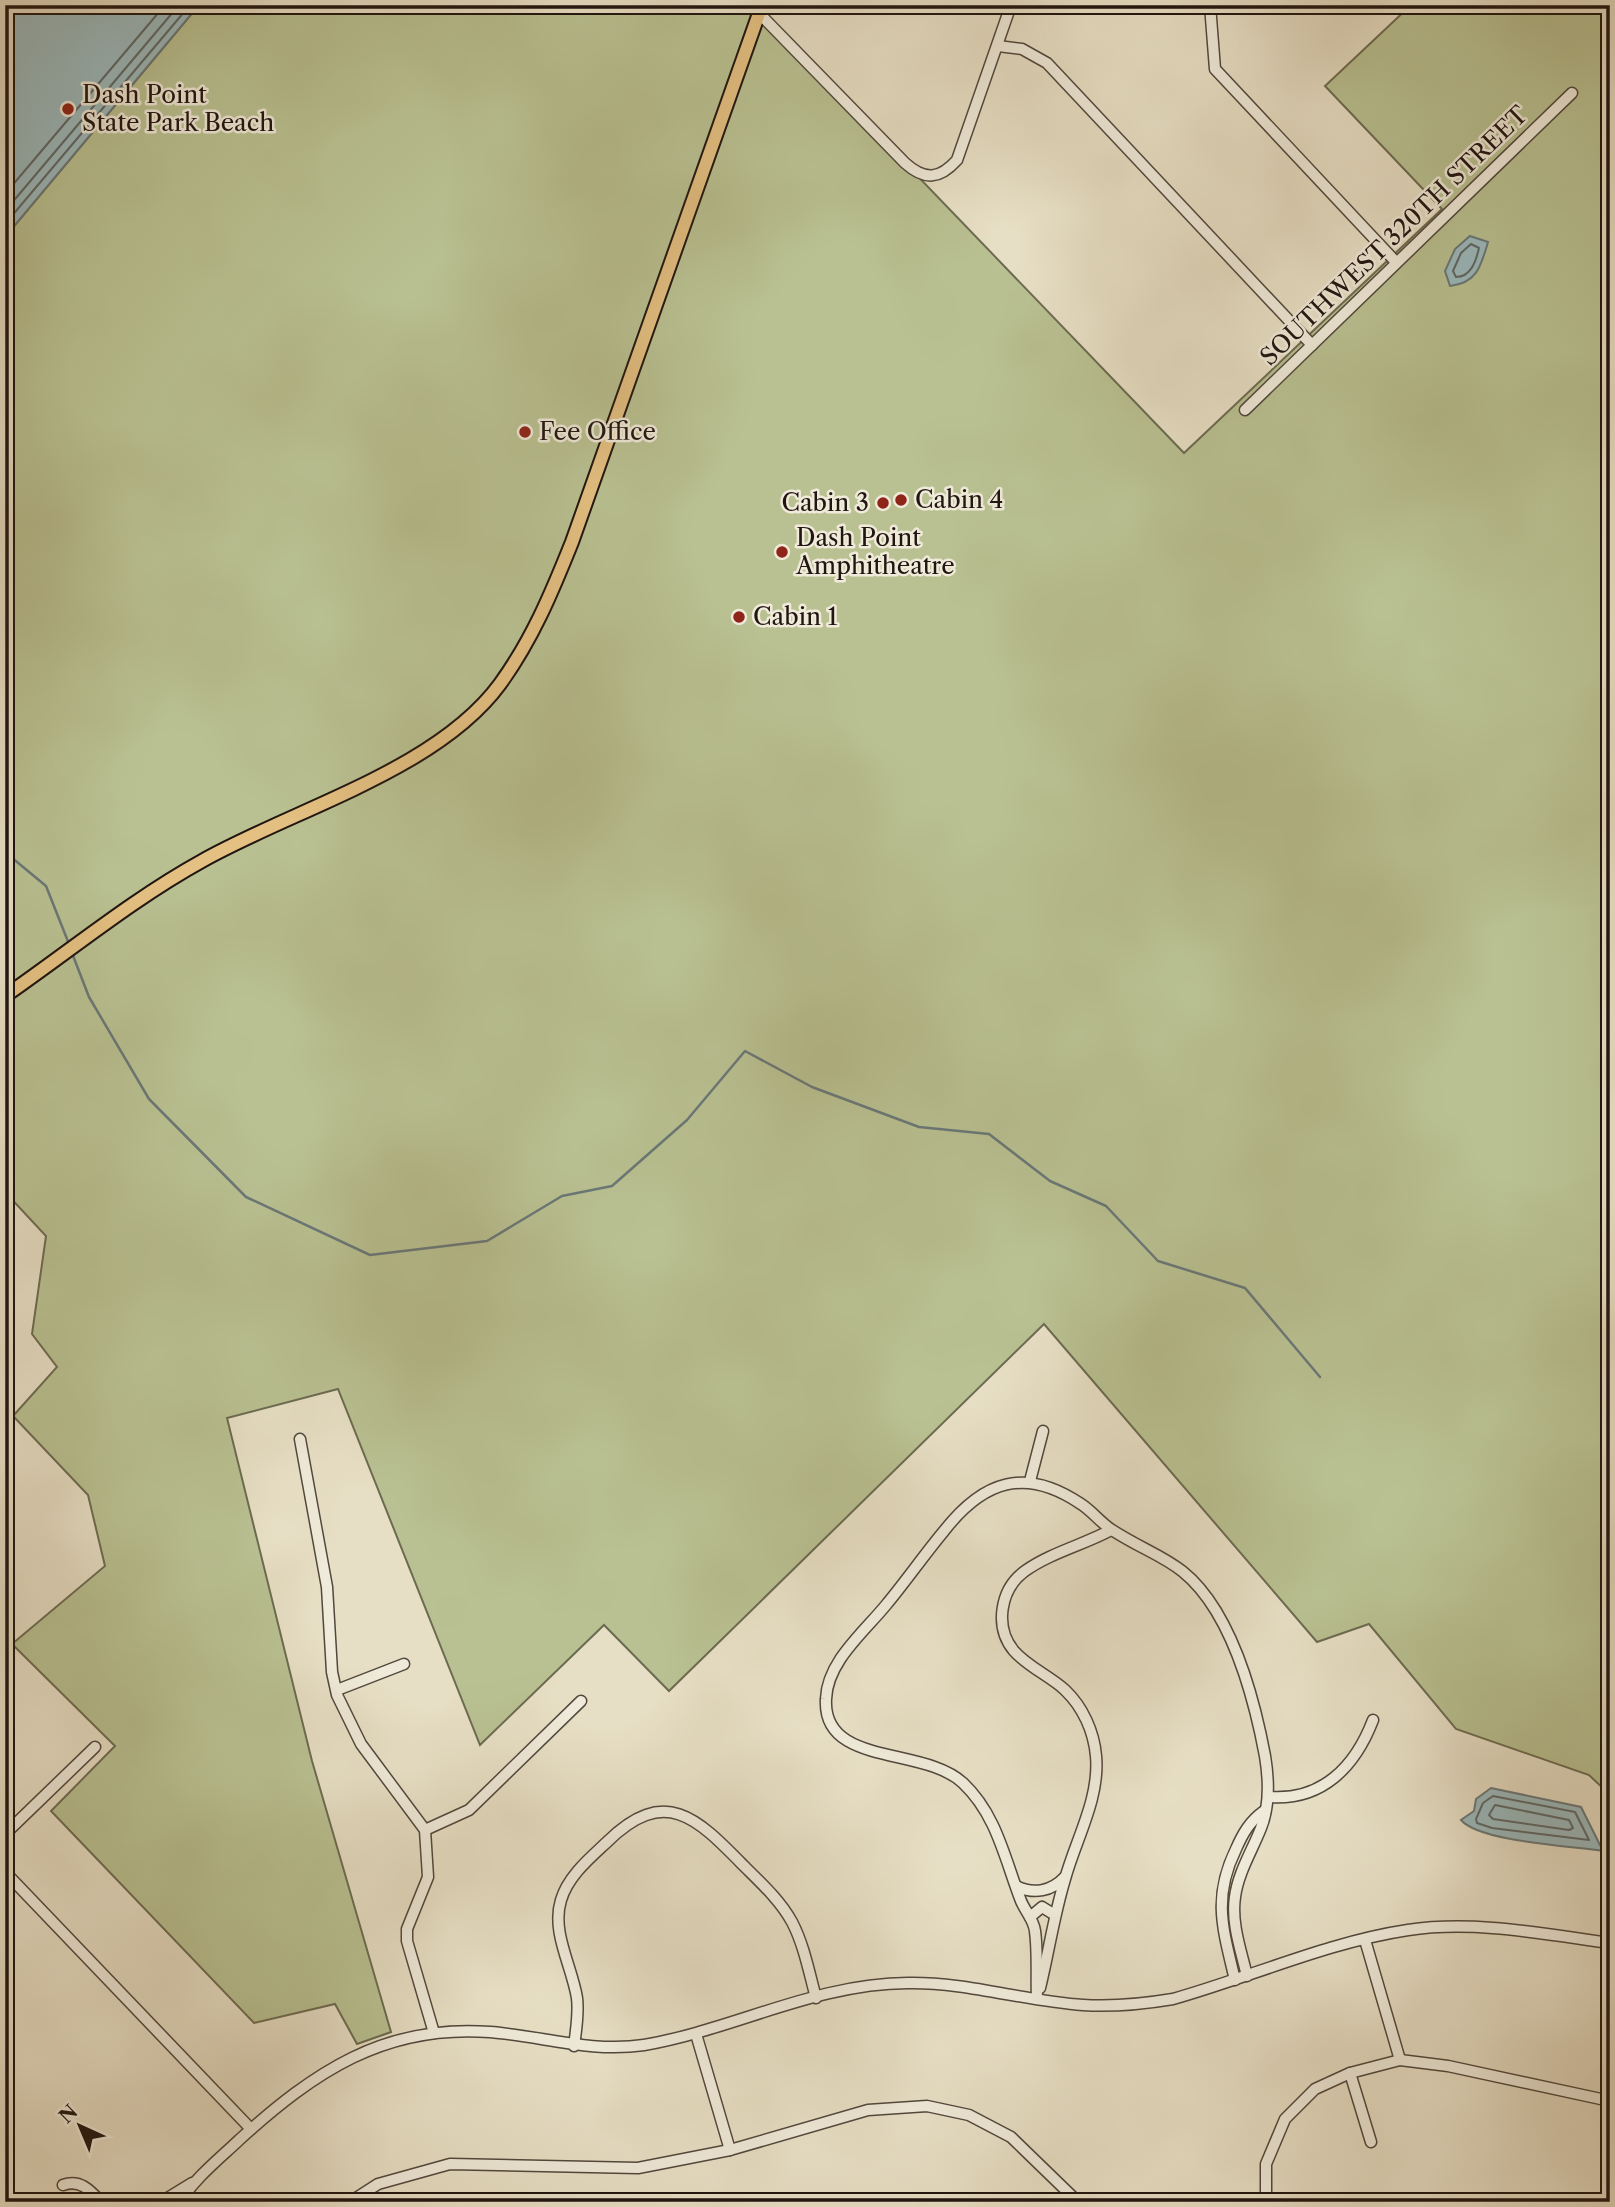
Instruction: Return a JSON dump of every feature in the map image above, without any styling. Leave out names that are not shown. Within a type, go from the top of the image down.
[{"type":"main road","points":[[5,996],[200,862],[434,745],[480,708],[499,685],[547,604],[572,542],[758,8]]},
{"type":"street","points":[[758,8],[905,163],[915,172],[936,176],[943,174],[957,160],[1012,5]]},
{"type":"street","points":[[1210,5],[1215,69],[1396,262]]},
{"type":"street","points":[[998,46],[1022,48],[1047,63],[1312,345]]},
{"type":"street","name":"SOUTHWEST 320TH STREET","points":[[1244,410],[1572,93]]},
{"type":"street","points":[[1030,1481],[1043,1431]]},
{"type":"street","points":[[300,1439],[327,1587],[332,1672],[337,1690],[361,1744],[425,1830],[428,1877],[407,1929],[407,1941],[434,2033]]},
{"type":"street","points":[[1037,1998],[1035,1927],[1016,1886],[993,1821],[962,1781],[928,1762],[852,1745],[835,1731],[825,1700],[830,1681],[846,1653],[961,1508],[990,1489],[1030,1481],[1075,1499],[1111,1530],[1178,1566],[1215,1609],[1232,1644],[1265,1754],[1269,1797],[1263,1825],[1235,1894],[1235,1926],[1247,1976]]},
{"type":"street","points":[[1037,1998],[1065,1877],[1093,1793],[1097,1758],[1094,1741],[1082,1713],[1065,1690],[1015,1652],[1004,1632],[1002,1610],[1006,1593],[1025,1571],[1111,1530]]},
{"type":"street","points":[[337,1690],[404,1664]]},
{"type":"street","points":[[425,1830],[468,1810],[581,1700]]},
{"type":"street","points":[[1269,1797],[1295,1797],[1330,1783],[1355,1756],[1373,1720]]},
{"type":"street","points":[[5,1834],[95,1747]]},
{"type":"street","points":[[1235,1980],[1220,1911],[1221,1889],[1225,1872],[1242,1836],[1252,1820],[1264,1811]]},
{"type":"street","points":[[574,2046],[576,1997],[558,1922],[561,1900],[577,1872],[623,1826],[632,1819],[656,1813],[676,1813],[698,1821],[764,1885],[791,1921],[816,1998]]},
{"type":"street","points":[[5,1872],[251,2129]]},
{"type":"street","points":[[1016,1886],[1040,1891],[1054,1887],[1065,1877]]},
{"type":"street","points":[[1030,1917],[1042,1908],[1055,1915]]},
{"type":"street","points":[[180,2202],[199,2179],[286,2097],[334,2066],[375,2046],[434,2033],[492,2032],[574,2046],[640,2045],[696,2034],[816,1998],[871,1986],[909,1983],[947,1984],[1081,2005],[1149,2003],[1173,1999],[1365,1940],[1410,1930],[1451,1927],[1610,1943]]},
{"type":"street","points":[[1365,1940],[1400,2060]]},
{"type":"street","points":[[696,2034],[730,2150]]},
{"type":"street","points":[[1266,2202],[1266,2164],[1285,2119],[1315,2089],[1350,2073],[1400,2060],[1448,2066],[1610,2101]]},
{"type":"street","points":[[1350,2073],[1371,2142]]},
{"type":"street","points":[[350,2202],[378,2184],[450,2164],[638,2168],[730,2150],[868,2110],[892,2106],[941,2107],[982,2120],[1011,2137],[1040,2161],[1078,2202]]},
{"type":"street","points":[[161,2202],[199,2179]]},
{"type":"street","points":[[64,2185],[75,2182],[83,2185],[101,2202]]},
{"type":"green space","points":[[199,5],[753,5],[1184,453],[1442,209],[1325,86],[1411,5],[1596,5],[1610,19],[1610,1795],[1589,1775],[1456,1729],[1369,1624],[1317,1642],[1044,1324],[669,1691],[604,1625],[480,1745],[338,1389],[227,1418],[312,1761],[391,2032],[357,2044],[335,2004],[254,2023],[51,1811],[115,1746],[12,1644],[105,1566],[88,1495],[13,1416],[57,1367],[32,1334],[46,1236],[5,1192],[5,237]]},
{"type":"water","name":"Dash Point State Park Beach","points":[[5,5],[199,5],[5,237]]},
{"type":"water","points":[[1470,236],[1488,242],[1483,259],[1472,277],[1450,286],[1445,271],[1455,249]]},
{"type":"water","points":[[1491,1788],[1581,1807],[1603,1851],[1506,1838],[1471,1827],[1461,1820],[1474,1811],[1476,1799]]},
{"type":"waterway","points":[[5,852],[46,886],[69,944]]},
{"type":"waterway","points":[[72,953],[89,997],[149,1099],[246,1197],[370,1255],[487,1241],[562,1196],[612,1186],[687,1120],[745,1051],[812,1087],[919,1127],[989,1134],[1050,1181],[1106,1206],[1158,1261],[1245,1288],[1320,1377]]},
{"type":"place","name":"Dash Point State Park Beach","points":[[68,109]]},
{"type":"place","name":"Fee Office","points":[[525,432]]},
{"type":"place","name":"Cabin 4","points":[[901,500]]},
{"type":"place","name":"Cabin 3","points":[[883,503]]},
{"type":"place","name":"Dash Point Amphitheatre","points":[[782,552]]},
{"type":"place","name":"Cabin 1","points":[[739,617]]}]
